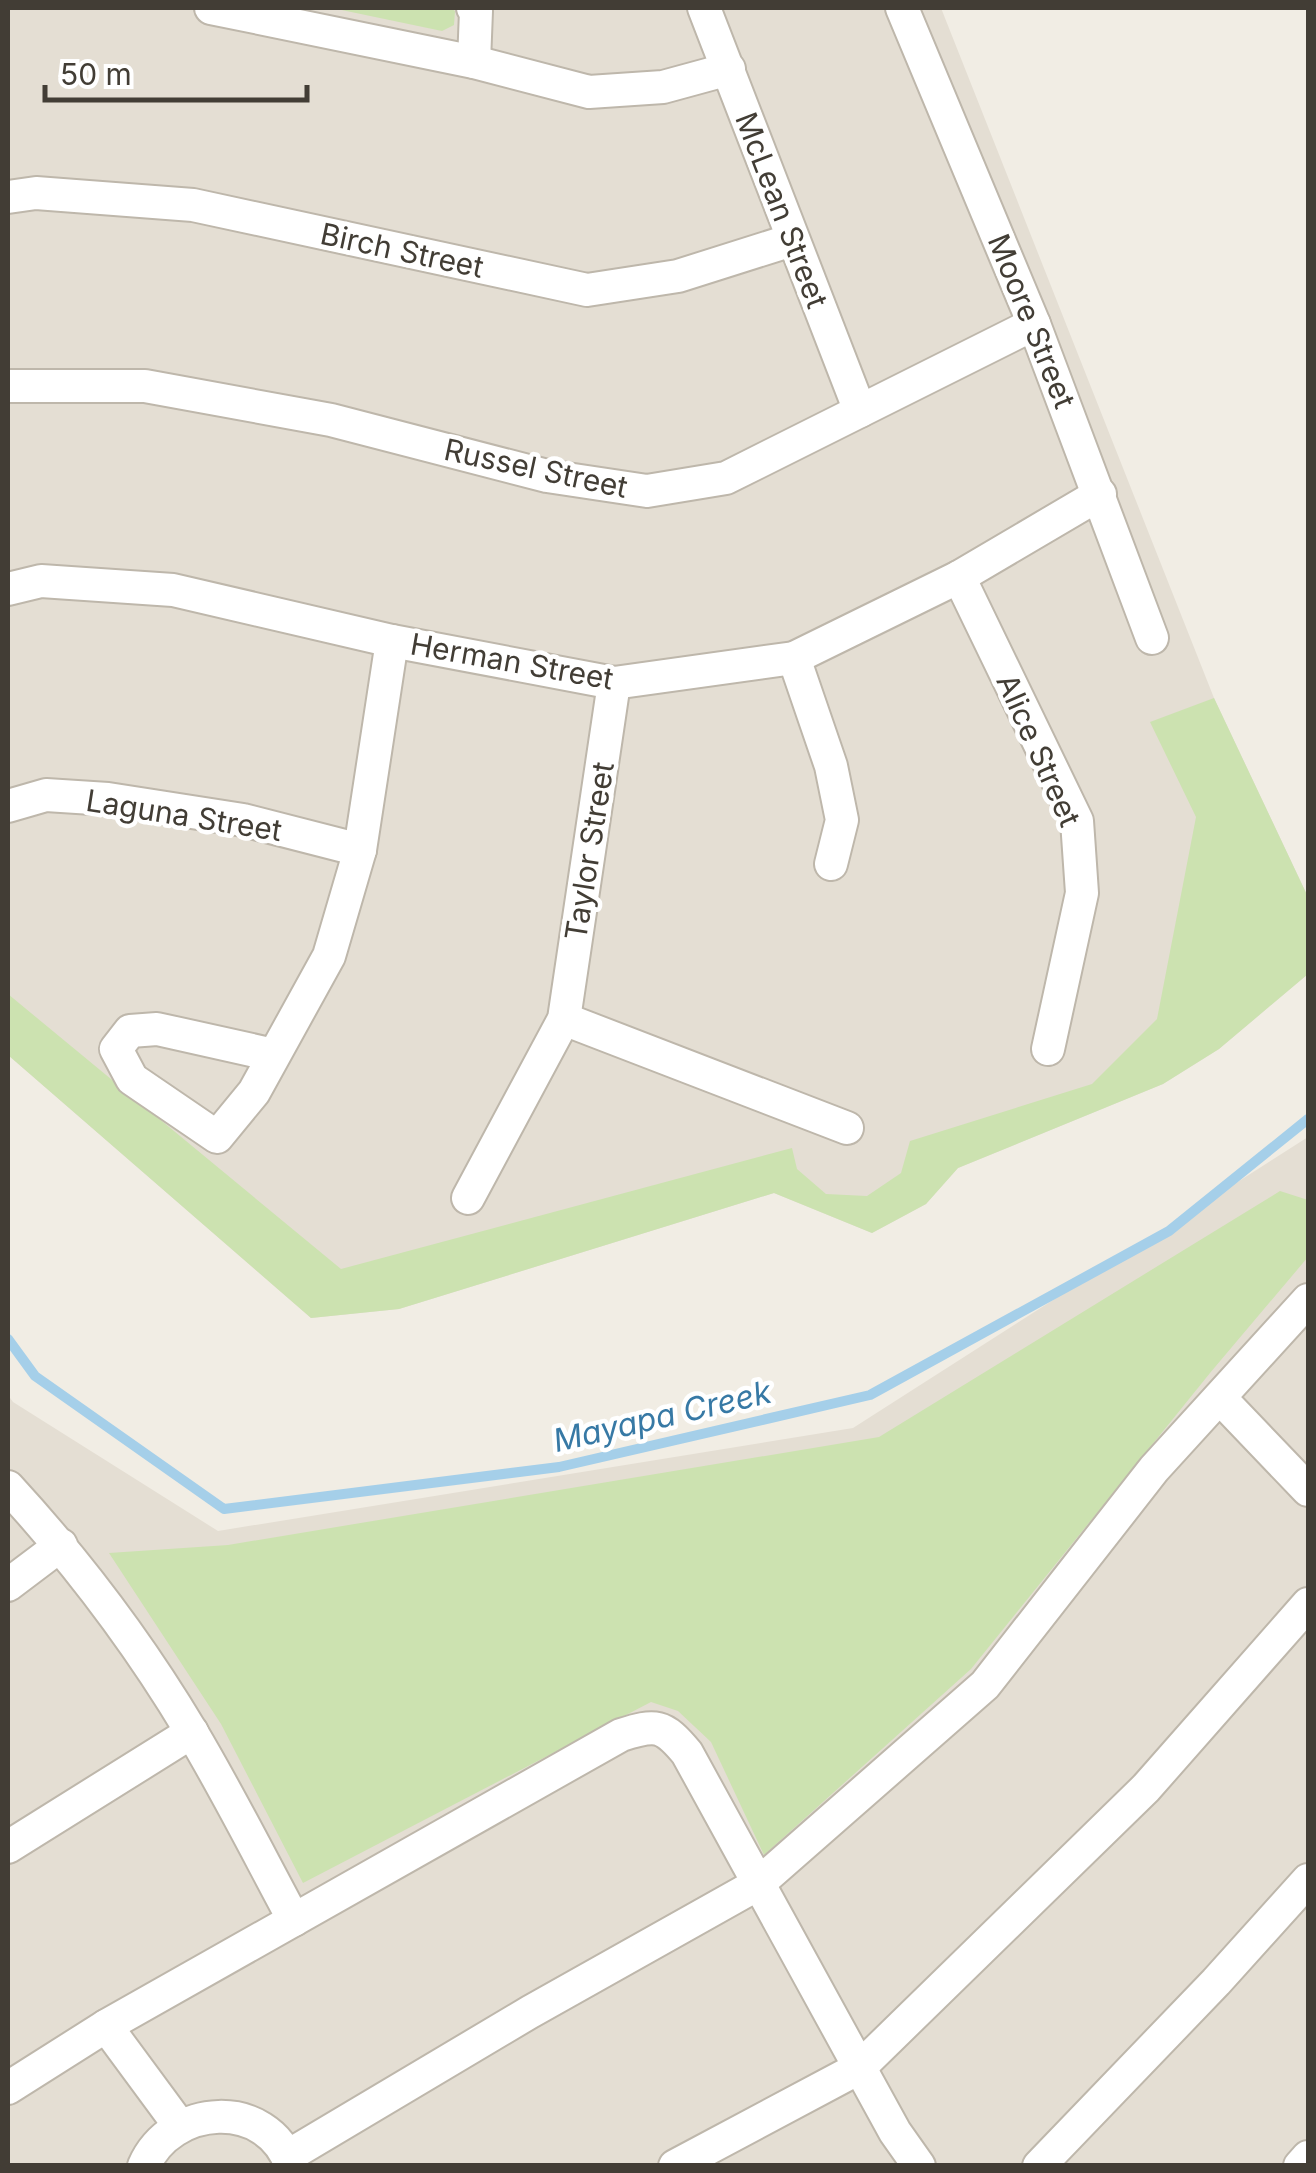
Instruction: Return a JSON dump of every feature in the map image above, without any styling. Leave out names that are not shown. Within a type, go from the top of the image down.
[{"type":"street","points":[[211,8],[474,62],[589,92],[663,87],[728,68]]},
{"type":"street","points":[[473,8],[474,62]]},
{"type":"street","name":"McLean Street","points":[[704,8],[860,412]]},
{"type":"street","name":"Moore Street","points":[[902,8],[1034,324],[1152,638]]},
{"type":"street","name":"Birch Street","points":[[8,196],[36,192],[193,205],[586,290],[678,276],[792,240]]},
{"type":"street","name":"Russel Street","points":[[8,386],[145,386],[331,420],[548,476],[647,490],[726,478],[1034,324]]},
{"type":"street","name":"Herman Street","points":[[8,589],[41,582],[173,590],[392,642],[614,683],[794,658],[959,577],[1100,494]]},
{"type":"street","name":"Alice Street","points":[[959,577],[1077,821],[1082,894],[1048,1049]]},
{"type":"street","points":[[274,1055],[329,956],[360,850],[392,642]]},
{"type":"street","points":[[794,658],[832,766],[842,820],[832,864]]},
{"type":"street","name":"Taylor Street","points":[[468,1198],[564,1019],[614,683]]},
{"type":"street","name":"Laguna Street","points":[[8,806],[46,795],[108,799],[243,820],[360,850]]},
{"type":"street","points":[[564,1019],[847,1128]]},
{"type":"street","points":[[144,2166],[159,2140],[179,2125],[202,2116],[228,2116],[252,2122],[272,2136],[290,2160],[530,2012],[758,1884],[985,1685],[1154,1469],[1308,1300]]},
{"type":"street","points":[[1220,1398],[1308,1490]]},
{"type":"street","points":[[8,1487],[61,1545],[149,1665],[192,1732],[294,1920]]},
{"type":"street","points":[[8,1585],[61,1545]]},
{"type":"street","points":[[687,2163],[859,2068],[1146,1788],[1308,1604]]},
{"type":"street","points":[[8,2088],[106,2026],[621,1735],[648,1726],[669,1731],[686,1753],[895,2132],[919,2166]]},
{"type":"street","points":[[8,1846],[192,1732]]},
{"type":"street","points":[[1039,2166],[1308,1880]]},
{"type":"street","points":[[106,2026],[179,2125]]},
{"type":"street","points":[[1300,2166],[1308,2157]]},
{"type":"shaded area","points":[[8,8],[941,8],[1214,698],[1308,897],[1308,974],[1219,1049],[1163,1084],[958,1168],[926,1204],[872,1233],[774,1193],[399,1309],[311,1318],[8,1055]]},
{"type":"shaded area","points":[[1308,1137],[1308,2165],[8,2165],[8,1395],[13,1402],[218,1531],[853,1428]]},
{"type":"green space","points":[[332,8],[450,8],[455,11],[454,25],[442,31]]},
{"type":"green space","points":[[1214,698],[1308,897],[1308,974],[1219,1049],[1163,1084],[958,1168],[926,1204],[872,1233],[774,1193],[399,1309],[311,1318],[8,1055],[8,994],[341,1269],[792,1148],[797,1169],[826,1194],[867,1196],[901,1173],[910,1141],[1092,1084],[1157,1019],[1196,817],[1150,722]]},
{"type":"green space","points":[[1280,1191],[1308,1200],[1308,1257],[971,1669],[764,1855],[711,1742],[678,1711],[651,1702],[303,1883],[221,1724],[109,1553],[228,1545],[879,1437]]},
{"type":"waterway","name":"Mayapa Creek","points":[[8,1339],[35,1376],[224,1509],[559,1467],[870,1395],[1169,1231],[1308,1119]]}]
